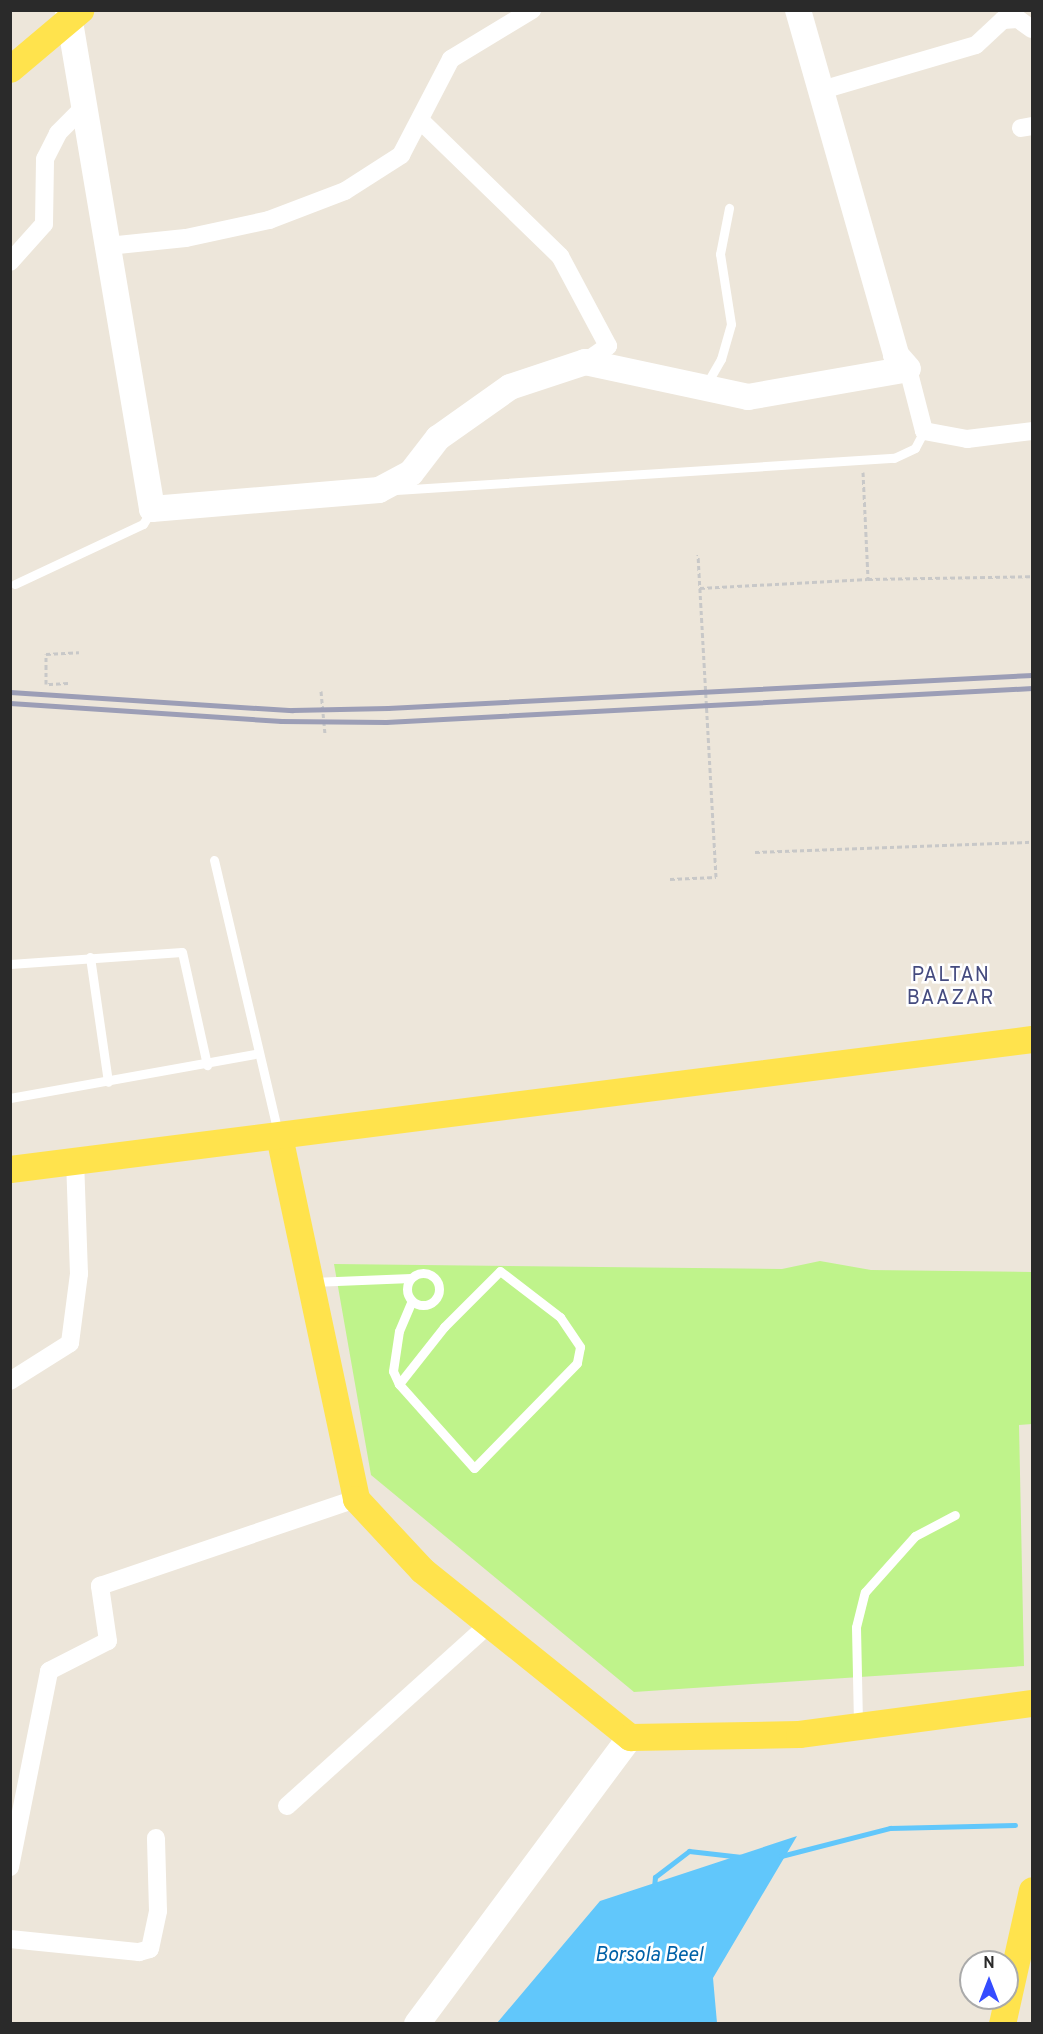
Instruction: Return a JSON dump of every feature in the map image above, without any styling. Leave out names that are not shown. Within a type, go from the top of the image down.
[{"type":"main road","points":[[10,69],[72,13]]},
{"type":"main road","points":[[10,1169],[1032,1039]]},
{"type":"main road","points":[[279,1136],[307,1282],[356,1499],[422,1570],[487,1626],[630,1737],[799,1734],[1032,1703]]},
{"type":"main road","points":[[1002,2024],[1032,1890]]},
{"type":"street","points":[[108,246],[186,238],[269,220],[345,191],[401,155],[421,121],[451,59],[532,10]]},
{"type":"street","points":[[798,10],[829,88]]},
{"type":"street","points":[[814,10],[829,88],[896,355],[908,369],[924,431],[967,439],[1032,431]]},
{"type":"street","points":[[72,13],[85,106],[152,508],[379,490],[411,473],[438,438],[510,387],[585,362],[608,346],[560,256],[421,121]]},
{"type":"street","points":[[829,88],[975,45],[1003,20],[1023,19]]},
{"type":"street","points":[[10,262],[44,224],[45,159],[58,133],[85,106]]},
{"type":"street","points":[[585,362],[748,398],[908,369]]},
{"type":"street","points":[[10,1382],[70,1343],[79,1274],[75,1161]]},
{"type":"street","points":[[10,1867],[49,1671],[108,1641],[100,1586],[356,1499]]},
{"type":"street","points":[[287,1806],[487,1626]]},
{"type":"street","points":[[417,2024],[630,1737]]},
{"type":"street","points":[[10,1939],[138,1953],[150,1949],[158,1911],[156,1838]]},
{"type":"lane","points":[[704,387],[721,359],[731,324],[720,254],[729,208]]},
{"type":"lane","points":[[379,490],[862,461],[906,455],[924,431]]},
{"type":"lane","points":[[15,584],[142,524],[152,508]]},
{"type":"lane","points":[[214,860],[255,1054],[279,1136]]},
{"type":"lane","points":[[10,964],[182,952],[207,1065]]},
{"type":"lane","points":[[90,957],[108,1082]]},
{"type":"lane","points":[[10,1098],[207,1065],[255,1054]]},
{"type":"lane","points":[[399,1384],[444,1327],[500,1271],[560,1317],[580,1347],[577,1363],[474,1468],[399,1384],[393,1371],[399,1331],[412,1301]]},
{"type":"lane","points":[[307,1282],[411,1278],[429,1273],[440,1288],[430,1304],[412,1301]]},
{"type":"lane","points":[[411,1278],[406,1290],[412,1301]]},
{"type":"lane","points":[[858,1727],[856,1628],[865,1592],[915,1536],[954,1515]]},
{"type":"path","points":[[862,461],[868,579]]},
{"type":"path","points":[[670,879],[716,878],[698,555]]},
{"type":"path","points":[[700,588],[868,579],[1032,576]]},
{"type":"path","points":[[68,683],[46,684],[46,654],[80,652]]},
{"type":"path","points":[[321,691],[325,734]]},
{"type":"path","points":[[755,852],[1032,842]]},
{"type":"green space","points":[[820,1261],[871,1270],[1032,1272],[1032,1424],[1019,1425],[1024,1666],[634,1692],[371,1475],[334,1264],[782,1269]]},
{"type":"water","name":"Borsola Beel","points":[[797,1836],[713,1978],[717,2023],[497,2023],[600,1901]]},
{"type":"waterway","points":[[781,1856],[890,1828],[1015,1825]]},
{"type":"waterway","points":[[654,1888],[655,1877],[689,1851],[742,1857]]},
{"type":"railway","points":[[10,692],[292,710],[388,708],[1032,675]]},
{"type":"railway","points":[[10,703],[281,721],[386,722],[1032,688]]},
{"type":"district","name":"PALTAN BAAZAR","points":[[951,988]]}]
